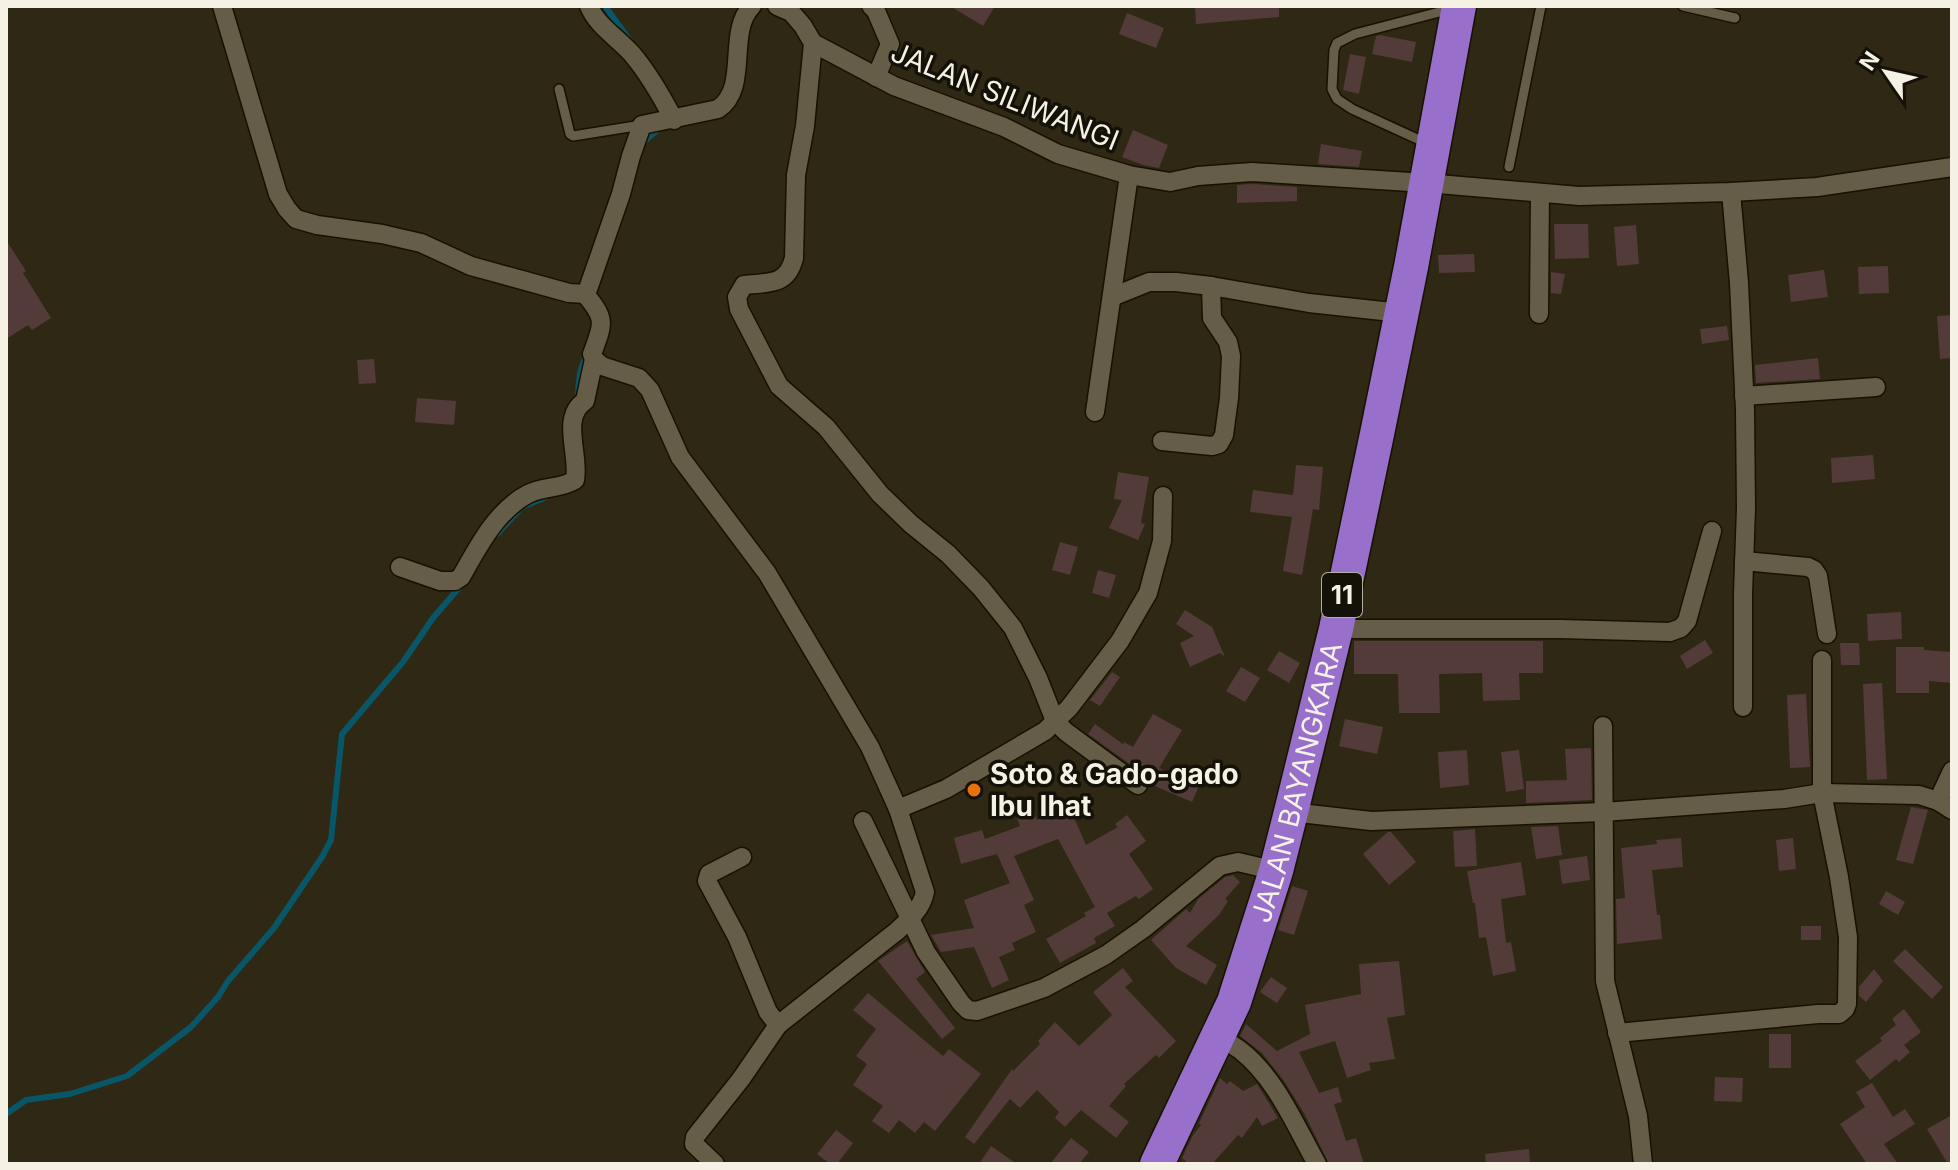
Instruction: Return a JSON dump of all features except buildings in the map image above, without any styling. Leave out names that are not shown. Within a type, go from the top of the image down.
[{"type":"highway","name":"JALAN BAYANGKARA","points":[[1157,1164],[1234,1002],[1276,871],[1336,629],[1401,313],[1459,6]]},
{"type":"street","points":[[222,6],[278,194],[296,219],[421,243],[471,266],[581,294],[597,308],[601,329],[592,354],[594,359],[585,401],[576,410],[577,476],[574,481],[566,486],[530,493],[516,502],[486,534],[461,577],[455,581],[440,581],[400,567]]},
{"type":"street","points":[[589,6],[602,26],[631,54],[662,96],[674,120]]},
{"type":"street","points":[[581,294],[588,289],[642,125],[718,109],[727,102],[732,93],[741,27],[752,6]]},
{"type":"street","name":"JALAN SILIWANGI","points":[[777,6],[791,12],[813,43],[894,86],[1004,127],[1058,154],[1129,175],[1170,182],[1198,176],[1252,172],[1579,196],[1817,187],[1952,167]]},
{"type":"street","points":[[871,6],[890,44],[876,77]]},
{"type":"street","points":[[813,43],[805,126],[796,175],[791,270],[780,281],[744,285],[737,297],[739,309],[779,386],[826,427],[880,494],[948,554],[1013,628],[1055,721],[1138,785]]},
{"type":"street","points":[[1095,412],[1129,175]]},
{"type":"street","points":[[1731,192],[1744,396],[1743,707]]},
{"type":"street","points":[[1539,314],[1540,193]]},
{"type":"street","points":[[1112,297],[1149,282],[1176,282],[1309,303],[1401,313]]},
{"type":"street","points":[[1162,441],[1215,446],[1224,435],[1231,356],[1228,342],[1212,318],[1211,286]]},
{"type":"street","points":[[594,359],[602,366],[639,378],[648,386],[680,457],[767,573],[870,747],[898,809],[925,892],[924,900],[909,919],[778,1025],[741,1079],[695,1137],[694,1144],[715,1164]]},
{"type":"street","points":[[1744,396],[1876,387]]},
{"type":"street","points":[[898,809],[946,789],[1045,731],[1076,699],[1120,641],[1148,593],[1162,541],[1163,496]]},
{"type":"street","points":[[1336,629],[1670,632],[1681,628],[1687,621],[1712,531]]},
{"type":"street","points":[[1744,561],[1814,570],[1818,576],[1827,634]]},
{"type":"street","points":[[1617,1033],[1839,1014],[1845,1009],[1848,937],[1822,793],[1822,660]]},
{"type":"street","points":[[1603,726],[1605,981],[1638,1116],[1643,1164]]},
{"type":"street","points":[[1291,812],[1371,821],[1603,812],[1784,799],[1822,793],[1919,795],[1945,806],[1952,771]]},
{"type":"street","points":[[863,821],[926,952],[968,1010],[977,1011],[1044,988],[1106,955],[1220,866],[1238,862],[1276,871]]},
{"type":"street","points":[[742,857],[709,874],[707,881],[737,937],[768,1012],[778,1025]]},
{"type":"street","points":[[1219,1037],[1241,1051],[1268,1080],[1317,1164]]},
{"type":"lane","points":[[1433,146],[1337,99],[1332,89],[1334,50],[1337,43],[1355,34],[1459,6]]},
{"type":"lane","points":[[1509,167],[1541,6]]},
{"type":"lane","points":[[1683,6],[1735,18]]},
{"type":"lane","points":[[559,89],[573,136],[642,125]]},
{"type":"waterway","points":[[605,6],[631,42]]},
{"type":"waterway","points":[[640,145],[662,126]]},
{"type":"waterway","points":[[578,398],[580,375],[587,354]]},
{"type":"waterway","points":[[497,534],[522,507],[544,498]]},
{"type":"waterway","points":[[6,1114],[26,1100],[70,1094],[127,1076],[191,1027],[218,997],[274,928],[331,840],[342,734],[403,662],[433,618],[463,583]]},
{"type":"place","name":"Soto & Gado-gado Ibu Ihat","points":[[974,790]]}]
